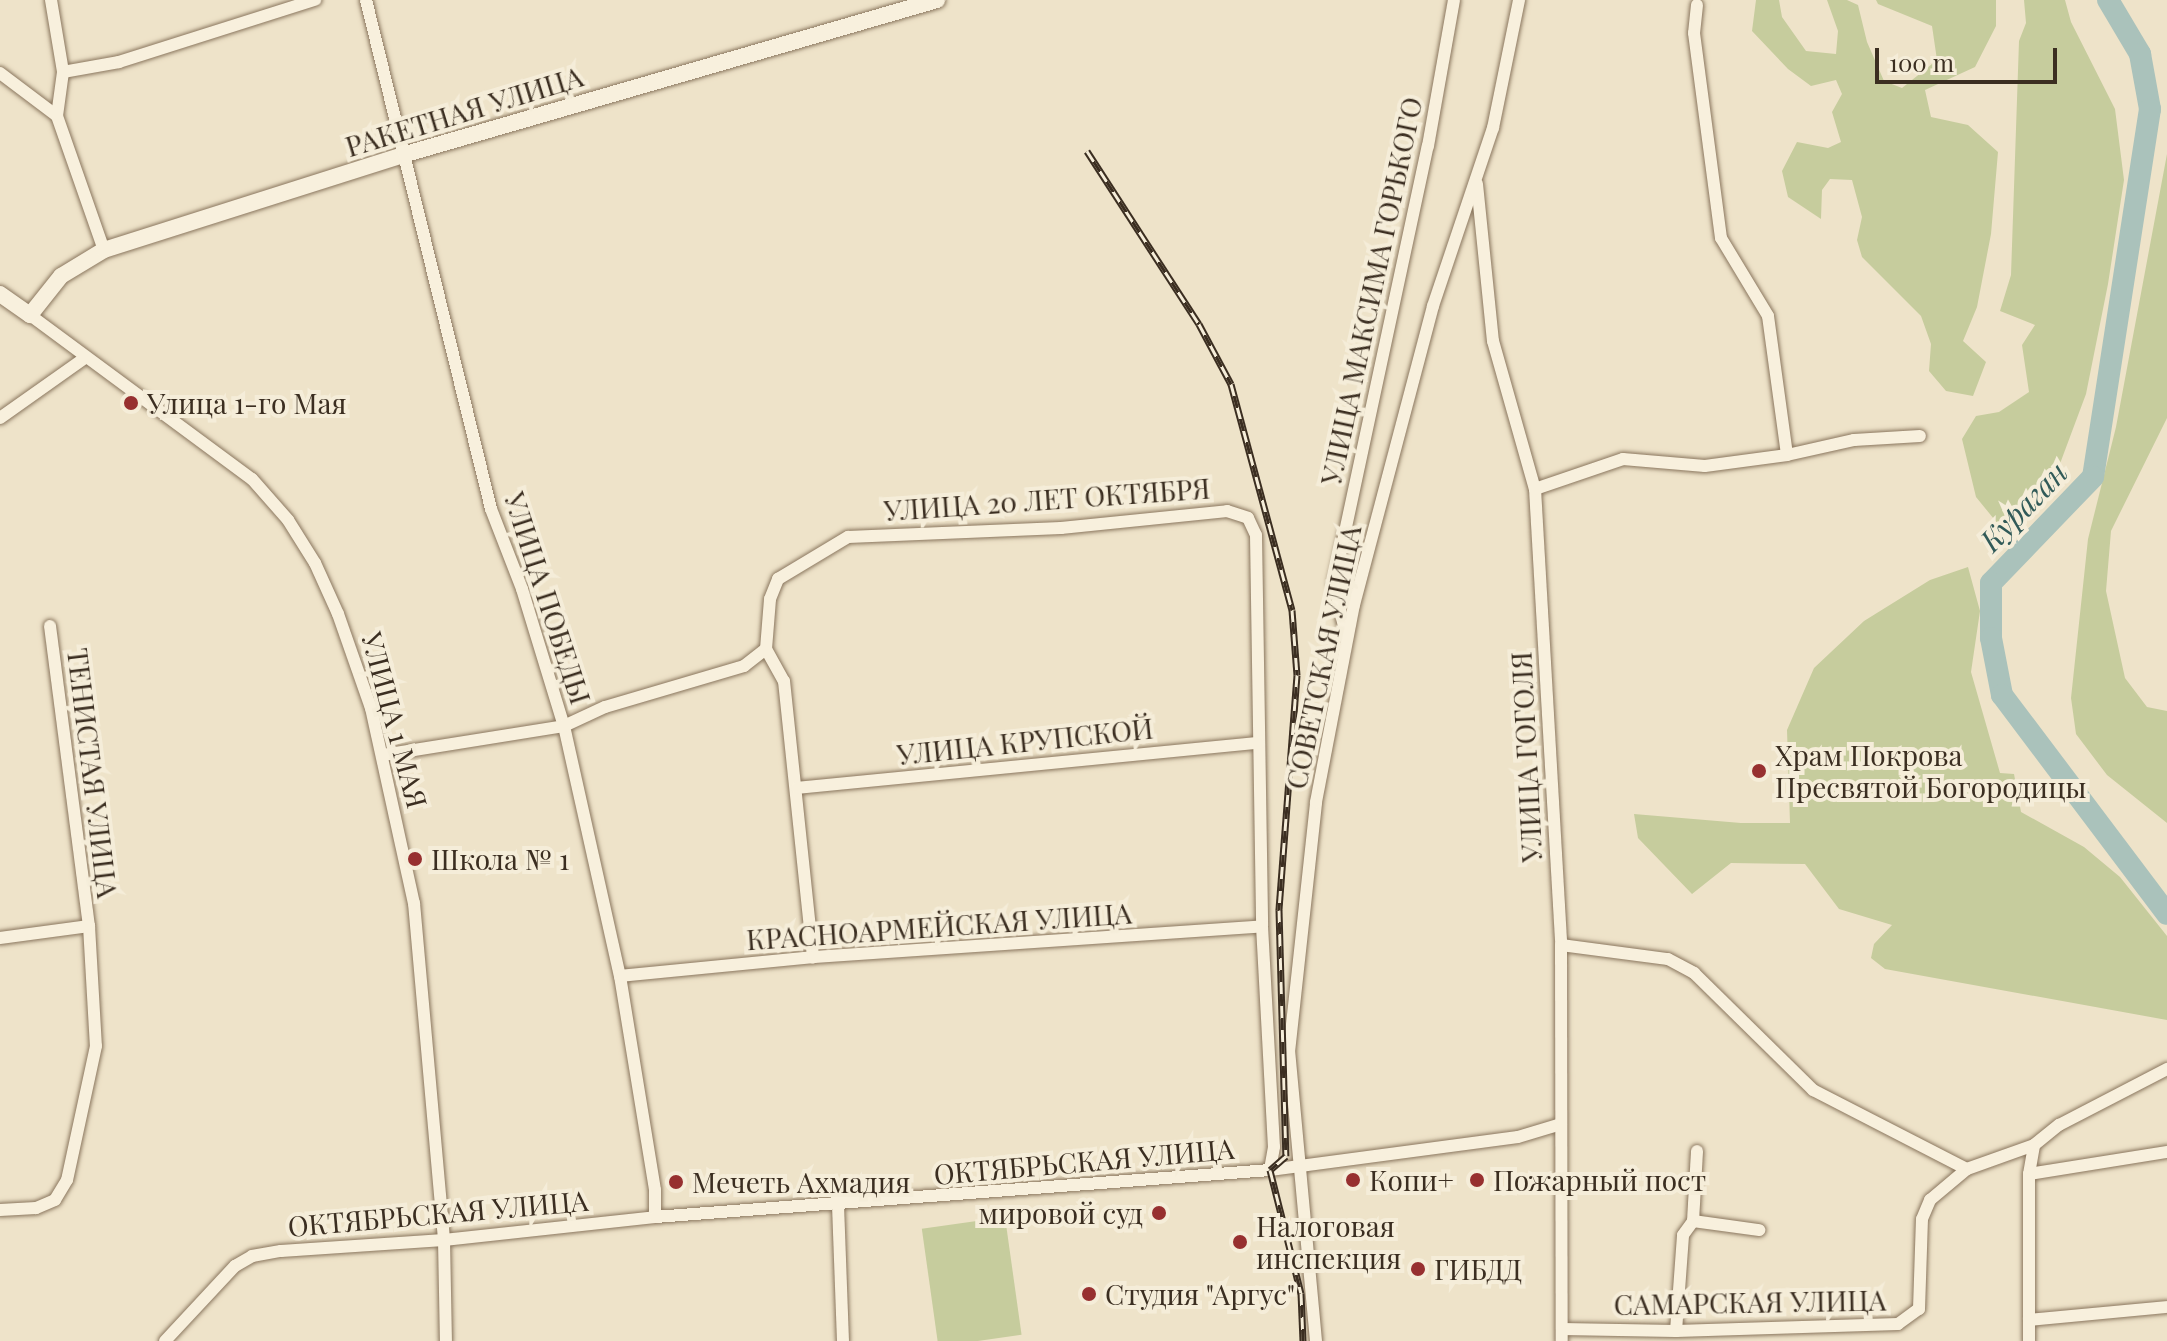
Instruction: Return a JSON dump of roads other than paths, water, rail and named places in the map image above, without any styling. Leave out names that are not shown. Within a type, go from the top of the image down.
[{"type":"main road","name":"РАКЕТНАЯ УЛИЦА","points":[[30,315],[61,276],[104,250],[406,154],[937,0]]},
{"type":"main road","points":[[0,294],[30,315]]},
{"type":"street","points":[[51,0],[63,72],[57,116],[104,250]]},
{"type":"street","points":[[63,72],[119,62],[315,0]]},
{"type":"street","name":"УЛИЦА ПОБЕДЫ","points":[[366,0],[491,509],[522,589],[564,726],[620,976],[655,1190],[655,1217]]},
{"type":"street","name":"УЛИЦА МАКСИМА ГОРЬКОГО","points":[[1347,638],[1334,583],[1428,146],[1454,0]]},
{"type":"street","name":"СОВЕТСКАЯ УЛИЦА","points":[[1316,1341],[1289,1052],[1316,802],[1347,638],[1433,306],[1493,128],[1519,0]]},
{"type":"street","points":[[1697,5],[1694,33],[1721,238],[1768,316],[1787,455]]},
{"type":"street","points":[[0,73],[57,116]]},
{"type":"street","name":"УЛИЦА ГОГОЛЯ","points":[[1476,177],[1493,341],[1535,489],[1561,945],[1562,1335]]},
{"type":"street","name":"УЛИЦА 1 МАЯ","points":[[30,315],[252,479],[288,520],[315,563],[338,614],[358,665],[383,755],[414,903],[444,1240],[446,1341]]},
{"type":"street","points":[[0,418],[86,357]]},
{"type":"street","points":[[1535,489],[1623,459],[1705,466],[1787,455],[1854,440],[1920,436]]},
{"type":"street","name":"УЛИЦА 20 ЛЕТ ОКТЯБРЯ","points":[[766,649],[770,599],[778,579],[848,537],[1061,528],[1227,511],[1248,518],[1256,535],[1259,743]]},
{"type":"street","name":"ТЕНИСТАЯ УЛИЦА","points":[[0,1210],[36,1208],[55,1200],[67,1180],[96,1046],[89,926],[50,626]]},
{"type":"street","points":[[383,755],[564,726],[605,707],[744,666],[766,649],[784,681],[813,957]]},
{"type":"street","points":[[1259,743],[1262,926],[1274,1147],[1270,1170]]},
{"type":"street","name":"УЛИЦА КРУПСКОЙ","points":[[797,788],[1259,743]]},
{"type":"street","name":"ТЕНИСТАЯ УЛИЦА","points":[[0,938],[89,926]]},
{"type":"street","name":"КРАСНОАРМЕЙСКАЯ УЛИЦА","points":[[620,976],[813,957],[1262,926]]},
{"type":"street","points":[[1561,945],[1668,959],[1694,973],[1813,1090],[1967,1169],[2034,1145],[2059,1125],[2167,1069]]},
{"type":"street","name":"ОКТЯБРЬСКАЯ УЛИЦА","points":[[165,1341],[235,1266],[252,1256],[444,1240],[655,1217],[1270,1170],[1518,1137],[1561,1124]]},
{"type":"street","points":[[2029,1341],[2029,1174],[2034,1145]]},
{"type":"street","points":[[1676,1331],[1683,1235],[1693,1221],[1697,1151]]},
{"type":"street","points":[[2029,1174],[2167,1152]]},
{"type":"street","name":"САМАРСКАЯ УЛИЦА","points":[[1562,1335],[1898,1324],[1919,1309],[1922,1219],[1930,1200],[1967,1169]]},
{"type":"street","points":[[838,1205],[843,1341]]},
{"type":"street","points":[[1693,1221],[1759,1230]]},
{"type":"street","points":[[2029,1320],[2167,1307]]},
{"type":"waterway","name":"Кураган","points":[[2108,0],[2140,54],[2150,109],[2093,477],[1991,583],[1991,638],[2002,695],[2167,914]]},
{"type":"railway","points":[[1087,151],[1199,324],[1231,384],[1292,610],[1297,675],[1279,910],[1286,1156],[1270,1170],[1301,1293],[1303,1341]]},
{"type":"place","name":"Улица 1-го Мая","points":[[131,403]]},
{"type":"place","name":"Храм Покрова Пресвятой Богородицы","points":[[1759,771]]},
{"type":"place","name":"Школа № 1","points":[[415,859]]},
{"type":"place","name":"Копи+","points":[[1353,1180]]},
{"type":"place","name":"Пожарный пост","points":[[1477,1180]]},
{"type":"place","name":"Мечеть Ахмадия","points":[[676,1182]]},
{"type":"place","name":"мировой суд","points":[[1159,1213]]},
{"type":"place","name":"Налоговая инспекция","points":[[1240,1242]]},
{"type":"place","name":"ГИБДД","points":[[1418,1269]]},
{"type":"place","name":"Студия \"Аргус\"","points":[[1089,1294]]}]
